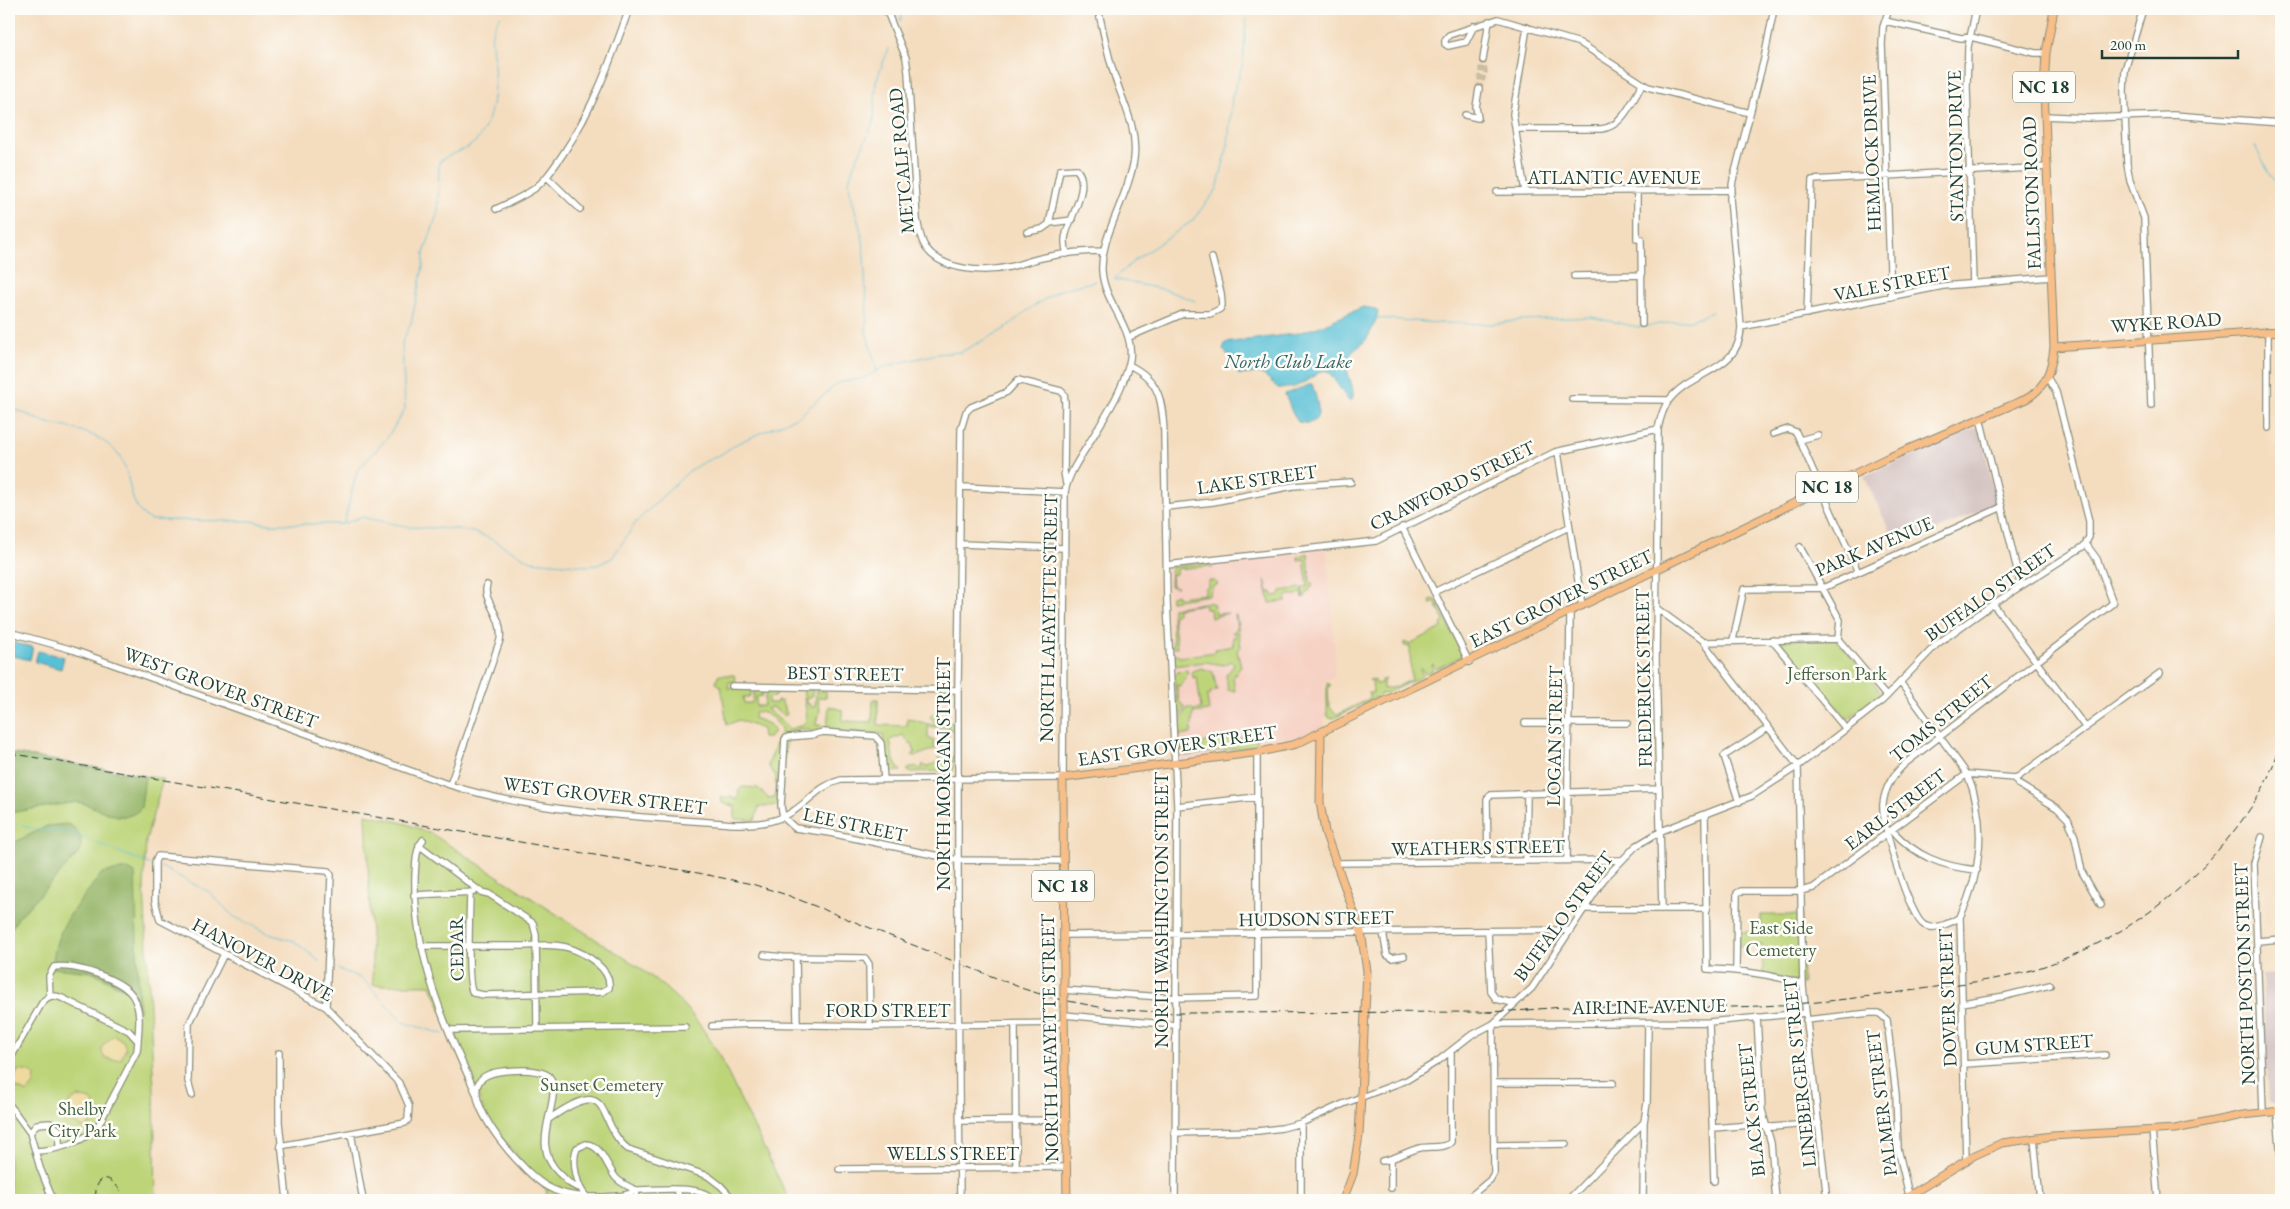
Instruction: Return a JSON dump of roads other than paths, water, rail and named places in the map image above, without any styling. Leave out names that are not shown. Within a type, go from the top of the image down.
[{"type":"main road","name":"FALLSTON ROAD","points":[[2047,377],[2054,347],[2045,116],[2046,53],[2054,9]]},
{"type":"main road","name":"WYKE ROAD","points":[[2054,347],[2281,331]]},
{"type":"main road","name":"EAST GROVER STREET","points":[[1063,778],[1257,752],[1290,745],[1321,733],[1822,489],[2031,396],[2040,390],[2047,377]]},
{"type":"main road","points":[[1321,733],[1322,814],[1335,862],[1361,932],[1367,983],[1357,1154],[1353,1174],[1343,1200]]},
{"type":"main road","name":"NORTH LAFAYETTE STREET","points":[[1063,778],[1067,1200]]},
{"type":"main road","points":[[1902,1200],[1966,1161],[2002,1143],[2034,1138],[2192,1126],[2263,1112],[2279,1111]]},
{"type":"street","points":[[496,209],[534,189],[547,177],[581,126],[629,9]]},
{"type":"street","name":"METCALF ROAD","points":[[886,9],[906,58],[917,219],[920,234],[927,249],[950,264],[987,270],[1008,267],[1035,259],[1104,251]]},
{"type":"street","name":"NORTH LAFAYETTE STREET","points":[[1063,778],[1064,492],[1077,462],[1115,400],[1129,365],[1131,350],[1128,337],[1104,285],[1102,269],[1104,251],[1129,182],[1134,146],[1130,117],[1114,73],[1098,9]]},
{"type":"street","name":"FREDERICK STREET","points":[[1662,910],[1656,608],[1658,429],[1669,400],[1687,384],[1730,357],[1739,343],[1741,327],[1730,218],[1732,190],[1764,59],[1774,9]]},
{"type":"street","name":"HEMLOCK DRIVE","points":[[1889,9],[1885,21],[1882,44],[1891,297]]},
{"type":"street","name":"STANTON DRIVE","points":[[1973,284],[1967,87],[1971,37],[1976,9]]},
{"type":"street","points":[[2143,9],[2125,70],[2125,117],[2127,164],[2130,181],[2144,218],[2151,405]]},
{"type":"street","points":[[1471,27],[1466,42],[1446,46],[1445,40],[1447,36],[1471,27],[1489,21],[1498,19],[1580,43],[1642,84],[1657,91],[1750,113]]},
{"type":"street","points":[[1483,60],[1489,21]]},
{"type":"street","points":[[1885,21],[1961,38],[1971,37],[2035,53],[2046,53]]},
{"type":"street","points":[[1525,192],[1513,107],[1526,27]]},
{"type":"street","points":[[1516,129],[1601,129],[1613,126],[1620,120],[1642,84]]},
{"type":"street","points":[[1476,108],[1479,89]]},
{"type":"street","points":[[2045,116],[2125,117],[2173,115],[2281,123]]},
{"type":"street","points":[[1807,314],[1812,180],[2047,166]]},
{"type":"street","points":[[1050,223],[1060,171],[1063,168],[1076,169],[1081,178],[1076,209],[1066,236],[1067,254]]},
{"type":"street","points":[[547,177],[580,209]]},
{"type":"street","name":"ATLANTIC AVENUE","points":[[1497,192],[1732,190]]},
{"type":"street","points":[[1637,192],[1636,239],[1641,239],[1642,324]]},
{"type":"street","points":[[1027,232],[1042,229],[1050,223],[1072,220]]},
{"type":"street","points":[[1128,337],[1183,314],[1210,314],[1220,309],[1222,305],[1221,293],[1212,258]]},
{"type":"street","points":[[1574,276],[1642,275]]},
{"type":"street","name":"VALE STREET","points":[[1741,327],[1942,286],[2051,277]]},
{"type":"street","points":[[2268,331],[2268,428]]},
{"type":"street","name":"NORTH WASHINGTON STREET","points":[[1129,365],[1145,374],[1156,388],[1160,398],[1164,432],[1167,606],[1177,806],[1175,1200]]},
{"type":"street","points":[[2047,377],[2056,392],[2089,521],[2089,537],[2086,544]]},
{"type":"street","name":"NORTH MORGAN STREET","points":[[960,1200],[957,860],[958,690],[962,488],[961,429],[966,412],[977,403],[1011,390],[1018,380],[1056,388],[1064,394],[1066,484]]},
{"type":"street","points":[[1572,399],[1669,400]]},
{"type":"street","points":[[1980,418],[2021,586]]},
{"type":"street","name":"CRAWFORD STREET","points":[[1166,565],[1366,543],[1382,538],[1558,452],[1658,429]]},
{"type":"street","points":[[1773,434],[1792,429],[1800,440],[1858,572]]},
{"type":"street","points":[[1800,440],[1818,435]]},
{"type":"street","points":[[1558,452],[1582,606]]},
{"type":"street","name":"LAKE STREET","points":[[1166,506],[1213,502],[1293,486],[1351,482]]},
{"type":"street","points":[[962,488],[1064,492]]},
{"type":"street","name":"PARK AVENUE","points":[[1733,640],[1744,589],[1823,588],[2002,507]]},
{"type":"street","points":[[1402,527],[1469,662]]},
{"type":"street","points":[[1434,592],[1569,527]]},
{"type":"street","points":[[961,544],[1064,548]]},
{"type":"street","name":"BUFFALO STREET","points":[[1494,1024],[1532,988],[1604,880],[1621,860],[1644,840],[1661,831],[1739,802],[1798,766],[1886,696],[1937,644],[1993,604],[2086,544]]},
{"type":"street","name":"TOMS STREET","points":[[1960,917],[1948,924],[1933,927],[1925,926],[1918,919],[1899,872],[1883,810],[1884,797],[1890,782],[1902,766],[2113,603],[2096,559],[2086,544]]},
{"type":"street","points":[[1800,547],[1840,620],[1838,639],[1886,696]]},
{"type":"street","points":[[450,785],[500,640],[500,622],[484,591],[487,585]]},
{"type":"street","points":[[1993,604],[2086,728]]},
{"type":"street","points":[[1656,608],[1702,642],[1798,766]]},
{"type":"street","name":"LOGAN STREET","points":[[1567,860],[1570,612]]},
{"type":"street","name":"WEST GROVER STREET","points":[[9,632],[73,650],[450,785],[520,803],[628,815],[747,824],[768,822],[783,817],[791,813],[818,790],[835,781],[884,778],[1063,778]]},
{"type":"street","points":[[1702,642],[1838,639]]},
{"type":"street","points":[[1773,640],[1846,728]]},
{"type":"street","points":[[2101,905],[2082,872],[2075,837],[2068,818],[2057,808],[2018,784],[2014,778],[2160,674]]},
{"type":"street","name":"DOVER STREET","points":[[1900,682],[1967,774],[1974,791],[1981,846],[1970,896],[1960,917],[1966,1161]]},
{"type":"street","name":"BEST STREET","points":[[732,686],[958,690]]},
{"type":"street","points":[[1525,723],[1627,723]]},
{"type":"street","points":[[1739,802],[1724,756],[1768,728]]},
{"type":"street","name":"LEE STREET","points":[[884,778],[881,743],[875,736],[823,732],[788,737],[785,739],[780,800],[783,817],[795,828],[830,833],[957,860],[1063,861]]},
{"type":"street","points":[[1064,992],[1176,998],[1257,996],[1257,752]]},
{"type":"street","name":"LINEBERGER STREET","points":[[1798,766],[1803,984],[1827,1200]]},
{"type":"street","name":"EARL STREET","points":[[1800,891],[1819,885],[1967,774],[2014,778]]},
{"type":"street","points":[[1488,861],[1488,796],[1497,793],[1568,793],[1659,789]]},
{"type":"street","points":[[1526,793],[1526,861]]},
{"type":"street","points":[[1177,806],[1258,797]]},
{"type":"street","points":[[1705,814],[1707,969],[1736,970],[1777,976],[1803,984]]},
{"type":"street","points":[[1890,832],[1903,843],[1930,860],[1946,865],[1977,870]]},
{"type":"street","name":"NORTH POSTON STREET","points":[[2262,837],[2254,863],[2263,1112]]},
{"type":"street","points":[[423,840],[416,854],[414,894],[421,946],[428,978],[489,1123],[506,1149],[531,1175],[546,1186],[564,1194],[587,1197],[623,1196],[636,1190]]},
{"type":"street","points":[[419,845],[481,892]]},
{"type":"street","name":"HANOVER DRIVE","points":[[326,1007],[331,875],[328,871],[161,856],[155,861],[155,901],[160,920],[326,1007],[399,1083],[409,1106],[408,1120],[399,1124],[350,1133]]},
{"type":"street","name":"WEATHERS STREET","points":[[1335,862],[1621,860]]},
{"type":"street","points":[[1736,970],[1737,893],[1742,891],[1800,891]]},
{"type":"street","name":"CEDAR","points":[[470,892],[471,990],[473,993],[484,995],[537,994]]},
{"type":"street","points":[[414,894],[481,892],[489,894],[531,920],[536,930],[537,1029]]},
{"type":"street","points":[[1584,909],[1707,909]]},
{"type":"street","name":"HUDSON STREET","points":[[1063,935],[1570,930]]},
{"type":"street","points":[[1488,931],[1491,992],[1496,999],[1514,1003]]},
{"type":"street","points":[[1383,932],[1387,955],[1392,958],[1404,956]]},
{"type":"street","points":[[2258,941],[2281,939]]},
{"type":"street","points":[[421,946],[536,946],[571,948],[603,969],[610,983],[608,991],[537,994]]},
{"type":"street","points":[[192,1095],[188,1081],[189,1024],[224,954]]},
{"type":"street","points":[[764,954],[796,957],[858,957],[869,960],[870,1026]]},
{"type":"street","points":[[796,957],[797,1024]]},
{"type":"street","points":[[36,1151],[59,1147],[90,1135],[96,1129],[137,1051],[138,1041],[139,1011],[135,999],[127,989],[93,972],[58,966],[53,968],[49,976],[50,996]]},
{"type":"street","points":[[1962,1003],[2006,996],[2050,985]]},
{"type":"street","points":[[50,996],[62,998],[129,1031],[138,1041]]},
{"type":"street","points":[[9,1061],[42,1003],[50,996]]},
{"type":"street","name":"AIRLINE AVENUE","points":[[1494,1024],[1709,1022],[1757,1017],[1806,1017],[1877,1013]]},
{"type":"street","name":"PALMER STREET","points":[[1877,1013],[1885,1016],[1888,1022],[1896,1094],[1898,1149],[1909,1195]]},
{"type":"street","name":"FORD STREET","points":[[712,1026],[797,1024],[870,1026],[1015,1025],[1064,1016],[1175,1025]]},
{"type":"street","name":"BLACK STREET","points":[[1757,1017],[1762,1110],[1771,1143],[1776,1200]]},
{"type":"street","points":[[1709,1022],[1714,1181]]},
{"type":"street","points":[[1643,1200],[1648,1023]]},
{"type":"street","points":[[1174,1133],[1258,1131],[1301,1124],[1407,1080],[1470,1036],[1494,1024],[1495,1144],[1493,1177],[1466,1200]]},
{"type":"street","points":[[1015,1025],[1016,1168]]},
{"type":"street","points":[[449,1030],[685,1027]]},
{"type":"street","points":[[1382,1161],[1391,1160],[1410,1150],[1445,1146],[1451,1142],[1451,1051]]},
{"type":"street","points":[[280,1053],[280,1146],[287,1200]]},
{"type":"street","name":"GUM STREET","points":[[1964,1064],[2105,1055]]},
{"type":"street","points":[[479,1100],[476,1090],[478,1082],[490,1074],[510,1071],[542,1072],[549,1076],[553,1084],[546,1138],[548,1160],[554,1169],[573,1186],[580,1188]]},
{"type":"street","points":[[1495,1083],[1613,1083]]},
{"type":"street","points":[[549,1119],[575,1103],[587,1100],[594,1101],[604,1110],[620,1141],[632,1152],[708,1176],[734,1200]]},
{"type":"street","points":[[9,1104],[30,1133],[40,1168],[53,1200]]},
{"type":"street","points":[[2279,1111],[2281,1159]]},
{"type":"street","points":[[960,1121],[1066,1120]]},
{"type":"street","points":[[1568,1200],[1644,1122]]},
{"type":"street","points":[[30,1133],[41,1123],[53,1124],[60,1133],[59,1147]]},
{"type":"street","points":[[1713,1128],[1819,1123]]},
{"type":"street","points":[[1301,1124],[1301,1200]]},
{"type":"street","points":[[2152,1130],[2158,1200]]},
{"type":"street","points":[[280,1146],[350,1133],[362,1200]]},
{"type":"street","points":[[2034,1138],[2040,1200]]},
{"type":"street","points":[[587,1197],[580,1188],[575,1152],[579,1146],[589,1144],[599,1150],[616,1178],[627,1186],[636,1190],[700,1190],[713,1200]]},
{"type":"street","points":[[1495,1144],[1566,1144]]},
{"type":"street","points":[[1391,1160],[1391,1188]]},
{"type":"street","name":"WELLS STREET","points":[[839,1168],[959,1169],[1066,1167]]},
{"type":"street","points":[[636,1190],[637,1200]]},
{"type":"street","points":[[676,1190],[680,1200]]},
{"type":"water","name":"North Club Lake","points":[[1363,307],[1375,309],[1378,312],[1368,337],[1353,352],[1349,359],[1347,367],[1353,390],[1352,400],[1348,400],[1329,372],[1324,370],[1297,386],[1278,388],[1261,374],[1238,374],[1231,357],[1223,350],[1225,343],[1294,334],[1318,327]]},
{"type":"water","name":"North Club Lake","points":[[1312,384],[1318,405],[1317,417],[1314,421],[1307,423],[1298,422],[1285,394]]},
{"type":"water","points":[[9,642],[33,647],[30,660],[9,655]]},
{"type":"water","points":[[38,651],[64,657],[61,669],[35,662]]},
{"type":"waterway","points":[[900,21],[904,9]]},
{"type":"waterway","points":[[1195,301],[1166,290],[1114,279],[1135,260],[1192,221],[1217,189],[1228,145],[1232,97],[1243,64],[1247,9]]},
{"type":"waterway","points":[[344,523],[357,471],[387,438],[405,409],[402,342],[411,323],[423,267],[424,253],[438,212],[439,162],[476,141],[487,124],[492,104],[494,83],[492,33],[496,22],[501,16]]},
{"type":"waterway","points":[[877,370],[866,332],[867,313],[863,240],[849,181],[854,165],[874,122],[876,81],[889,48]]},
{"type":"waterway","points":[[2255,146],[2269,173],[2281,190]]},
{"type":"waterway","points":[[9,407],[45,422],[93,435],[110,446],[123,462],[136,506],[150,520],[251,521],[269,524],[343,524],[361,517],[410,527],[457,529],[472,532],[487,537],[531,561],[587,566],[598,565],[612,558],[637,521],[688,472],[738,443],[799,416],[838,383],[864,378],[886,366],[937,354],[961,352],[1003,330],[1032,307],[1060,290],[1095,281]]},
{"type":"waterway","points":[[1377,318],[1437,323],[1494,324],[1521,320],[1591,317],[1638,327],[1691,320],[1712,312]]},
{"type":"waterway","points":[[9,823],[18,824]]},
{"type":"waterway","points":[[22,825],[34,829],[71,833],[149,864]]},
{"type":"waterway","points":[[161,867],[209,892],[233,916],[269,934],[294,941],[320,962]]},
{"type":"waterway","points":[[338,969],[363,979],[402,1022],[443,1034]]},
{"type":"tunnel","points":[[1479,89],[1485,72],[1483,60]]},
{"type":"tunnel","points":[[1479,89],[1482,61]]},
{"type":"railway","points":[[1526,1010],[1563,1007],[1746,1007],[1820,1002],[1996,979],[2057,961],[2092,946],[2125,928],[2157,906],[2186,882],[2238,826],[2259,795],[2281,746]]},
{"type":"railway","points":[[9,753],[752,884],[787,895],[1024,989],[1053,998],[1109,1009],[1176,1013],[1492,1012]]},
{"type":"railway","points":[[1485,1012],[1532,1010]]},
{"type":"railway","points":[[96,1198],[97,1185],[105,1179],[116,1185],[126,1200]]},
{"type":"park label","name":"Jefferson Park","points":[[1837,673]]},
{"type":"park label","name":"East Side Cemetery","points":[[1781,938]]},
{"type":"park label","name":"Sunset Cemetery","points":[[602,1084]]},
{"type":"park label","name":"Shelby City Park","points":[[82,1119]]}]
